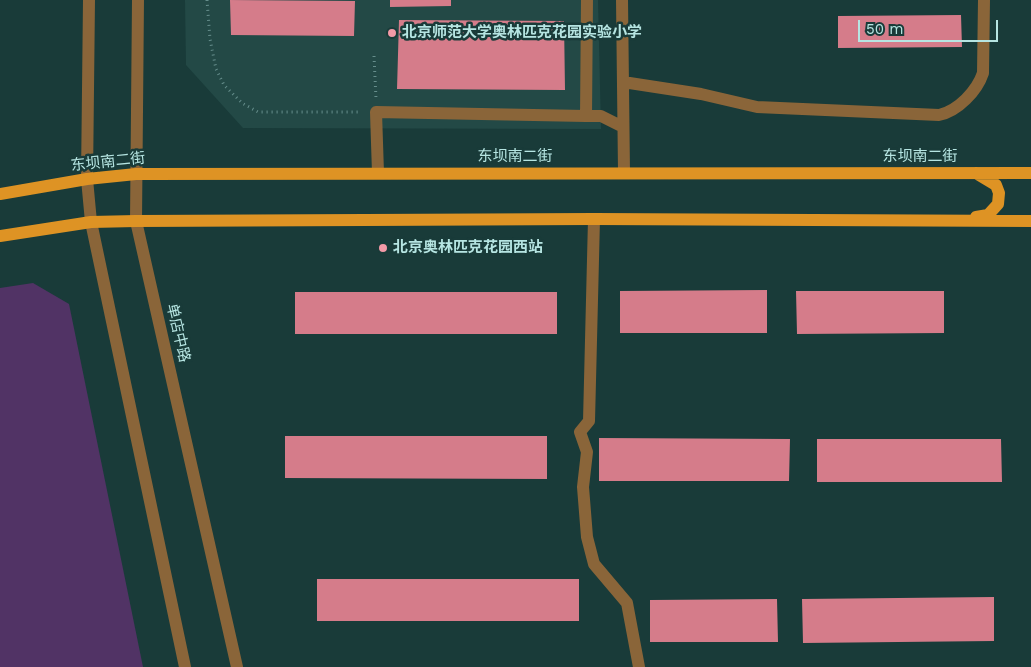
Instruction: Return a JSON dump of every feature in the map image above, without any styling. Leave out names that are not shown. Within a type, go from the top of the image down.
[{"type":"main road","points":[[949,220],[988,215],[998,204],[999,193],[996,185],[976,173]]},
{"type":"main road","name":"东坝南二街","points":[[0,194],[87,179],[136,174],[1031,173]]},
{"type":"main road","points":[[0,236],[91,222],[136,221],[594,219],[1031,221]]},
{"type":"street","points":[[90,0],[87,179],[91,222],[185,667]]},
{"type":"street","name":"单店中路","points":[[138,0],[136,221],[236,667]]},
{"type":"street","points":[[586,116],[588,0]]},
{"type":"street","points":[[622,0],[624,172]]},
{"type":"street","points":[[623,82],[701,94],[757,107],[939,115],[946,113],[970,94],[980,81],[983,73],[984,0]]},
{"type":"street","points":[[378,173],[376,112],[601,116],[624,128]]},
{"type":"street","points":[[594,219],[589,421],[580,432],[587,452],[583,487],[587,537],[594,564],[627,604],[639,667]]},
{"type":"path","points":[[207,0],[210,39],[216,70],[224,85],[242,103],[258,112],[346,113]]},
{"type":"path","points":[[374,56],[376,112]]},
{"type":"shaded area","name":"北京师范大学奥林匹克花园实验小学","points":[[185,0],[598,0],[601,129],[243,128],[186,65]]},
{"type":"shaded area","points":[[33,283],[69,304],[143,667],[0,667],[0,288]]},
{"type":"building","points":[[230,0],[355,1],[354,36],[231,35]]},
{"type":"building","points":[[390,0],[451,0],[451,6],[390,7]]},
{"type":"building","points":[[961,15],[962,47],[838,48],[838,16]]},
{"type":"building","points":[[399,20],[564,21],[565,90],[397,89]]},
{"type":"building","points":[[767,290],[767,333],[620,333],[620,291]]},
{"type":"building","points":[[796,291],[944,291],[944,333],[797,334]]},
{"type":"building","points":[[295,292],[557,292],[557,334],[295,334]]},
{"type":"building","points":[[285,436],[547,436],[547,479],[285,478]]},
{"type":"building","points":[[599,438],[790,439],[789,481],[599,481]]},
{"type":"building","points":[[817,439],[1001,439],[1002,482],[817,482]]},
{"type":"building","points":[[317,579],[579,579],[579,621],[317,621]]},
{"type":"building","points":[[994,597],[994,641],[803,643],[802,599]]},
{"type":"building","points":[[777,599],[778,642],[650,642],[650,600]]},
{"type":"place","name":"北京师范大学奥林匹克花园实验小学","points":[[392,33]]},
{"type":"place","name":"北京奥林匹克花园西站","points":[[383,248]]}]
